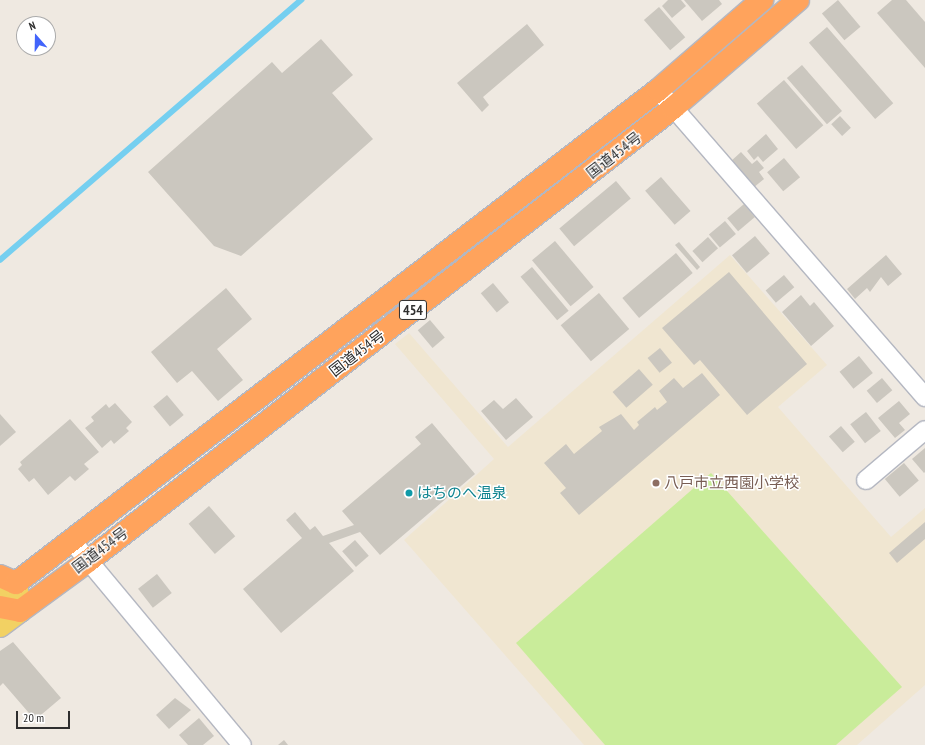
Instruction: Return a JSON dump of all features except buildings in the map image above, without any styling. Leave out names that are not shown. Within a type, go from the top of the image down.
[{"type":"highway","name":"国道454号","points":[[5,585],[71,540],[658,90],[762,0]]},
{"type":"highway","name":"国道454号","points":[[10,609],[88,561],[673,108],[798,0]]},
{"type":"main road","points":[[0,626],[10,609],[5,585]]},
{"type":"street","points":[[658,90],[925,397]]},
{"type":"street","points":[[866,480],[925,430]]},
{"type":"street","points":[[71,540],[242,745]]},
{"type":"shaded area","name":"八戸市立西園小学校","points":[[730,255],[827,365],[778,407],[891,537],[925,508],[925,685],[857,745],[584,745],[404,540],[494,459],[395,344],[409,333],[508,447]]},
{"type":"green space","points":[[711,473],[902,687],[836,745],[605,745],[516,643]]},
{"type":"waterway","points":[[0,260],[301,0]]},
{"type":"place","name":"八戸市立西園小学校","points":[[656,483]]},
{"type":"place","name":"はちのへ温泉","points":[[409,493]]}]
